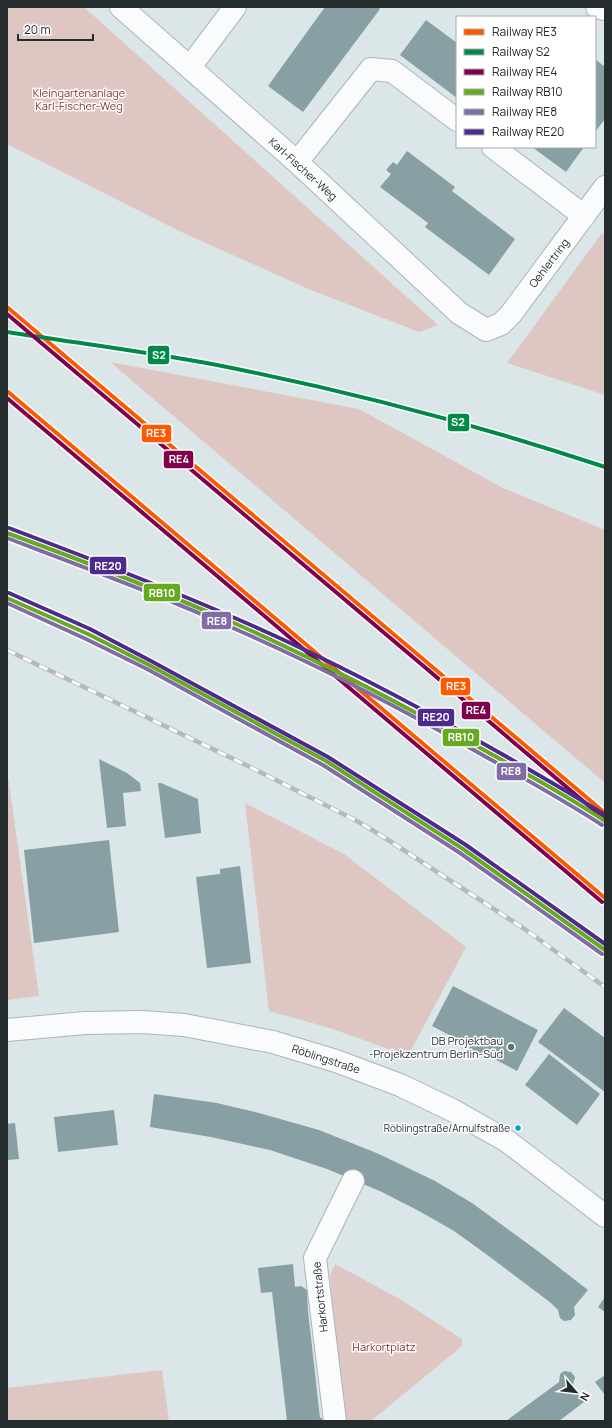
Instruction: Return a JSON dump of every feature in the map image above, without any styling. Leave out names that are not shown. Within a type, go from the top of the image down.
[{"type":"street","name":"Karl-Fischer-Weg","points":[[121,7],[297,162],[459,312],[486,330]]},
{"type":"street","points":[[190,67],[235,7]]},
{"type":"street","points":[[597,7],[605,10]]},
{"type":"street","points":[[297,162],[371,69],[392,71],[456,119]]},
{"type":"street","points":[[493,148],[584,216]]},
{"type":"street","name":"Oehlertring","points":[[486,330],[501,324],[511,314],[605,187]]},
{"type":"street","name":"Röblingstraße","points":[[7,1030],[85,1023],[142,1022],[184,1025],[273,1042],[336,1061],[400,1085],[454,1111],[506,1141],[605,1216]]},
{"type":"street","name":"Harkortstraße","points":[[335,1421],[315,1258],[353,1181]]},
{"type":"green space","name":"Kleingartenanlage Karl-Fischer-Weg","points":[[7,7],[84,7],[438,325],[419,332],[306,288],[177,230],[7,144]]},
{"type":"green space","points":[[602,233],[605,235],[605,395],[507,363]]},
{"type":"green space","points":[[110,362],[359,409],[503,488],[605,530],[605,783]]},
{"type":"green space","points":[[7,769],[39,996],[7,1000]]},
{"type":"green space","points":[[245,803],[344,854],[466,947],[408,1056],[330,1028],[269,1011]]},
{"type":"green space","name":"Harkortplatz","points":[[335,1264],[398,1298],[462,1339],[462,1346],[371,1421],[341,1421],[330,1275]]},
{"type":"green space","points":[[162,1370],[169,1421],[7,1421],[7,1388]]},
{"type":"building","points":[[325,7],[378,7],[380,9],[303,112],[268,86]]},
{"type":"building","points":[[426,20],[456,42],[456,97],[400,55]]},
{"type":"building","points":[[596,60],[605,67],[605,119],[596,131]]},
{"type":"building","points":[[533,148],[583,148],[566,172]]},
{"type":"building","points":[[407,151],[455,187],[452,191],[515,239],[489,275],[425,227],[428,223],[380,187],[391,174],[386,170],[393,162],[397,165]]},
{"type":"building","points":[[99,759],[127,773],[140,783],[141,791],[123,793],[126,826],[107,828]]},
{"type":"building","points":[[158,783],[198,799],[201,833],[165,838]]},
{"type":"building","points":[[109,840],[119,932],[34,943],[24,850]]},
{"type":"building","points":[[240,866],[251,963],[207,968],[196,877],[220,874],[220,869]]},
{"type":"building","points":[[453,986],[538,1030],[517,1071],[485,1054],[483,1057],[469,1049],[470,1046],[432,1026]]},
{"type":"building","points":[[564,1008],[605,1038],[605,1092],[538,1042]]},
{"type":"building","points":[[549,1054],[600,1094],[577,1125],[525,1085]]},
{"type":"building","points":[[154,1094],[217,1103],[259,1113],[319,1130],[379,1154],[435,1181],[472,1203],[588,1290],[574,1307],[575,1315],[571,1320],[564,1321],[560,1318],[558,1310],[551,1303],[454,1231],[382,1192],[327,1169],[270,1150],[211,1137],[150,1127]]},
{"type":"building","points":[[114,1110],[118,1145],[58,1152],[54,1117]]},
{"type":"building","points":[[15,1123],[19,1159],[7,1160],[7,1124]]},
{"type":"building","points":[[293,1264],[295,1287],[301,1286],[307,1290],[320,1418],[322,1418],[322,1421],[287,1421],[272,1292],[261,1293],[258,1268]]},
{"type":"building","points":[[605,1297],[605,1312],[598,1307]]},
{"type":"building","points":[[564,1371],[571,1372],[575,1377],[573,1385],[584,1402],[559,1421],[506,1421],[559,1382],[560,1374]]},
{"type":"building","points":[[605,1375],[605,1395],[595,1382]]},
{"type":"railway","points":[[7,650],[250,767],[357,821],[523,928],[605,987]]},
{"type":"rail line","name":"RE3","points":[[7,307],[605,813]]},
{"type":"rail line","name":"RE4","points":[[7,314],[602,817]]},
{"type":"rail line","name":"S2","points":[[7,332],[191,360],[315,386],[461,423],[605,467]]},
{"type":"rail line","name":"RE3","points":[[7,391],[605,898]]},
{"type":"rail line","name":"RE4","points":[[7,398],[602,902]]},
{"type":"rail line","name":"RE20","points":[[9,528],[186,597],[305,650],[366,680],[455,728],[605,815]]},
{"type":"rail line","name":"RB10","points":[[7,533],[185,602],[243,627],[304,656],[365,686],[454,734],[545,784],[605,821]]},
{"type":"rail line","name":"RE8","points":[[7,538],[184,607],[302,660],[392,705],[541,788],[602,825]]},
{"type":"rail line","name":"RE20","points":[[9,593],[90,629],[328,757],[466,845],[605,944]]},
{"type":"rail line","name":"RB10","points":[[7,598],[88,634],[149,665],[326,761],[463,849],[605,950]]},
{"type":"rail line","name":"RE8","points":[[7,603],[147,669],[323,765],[460,853],[602,954]]},
{"type":"place","name":"DB Projektbau -Projekzentrum Berlin-Süd","points":[[511,1047]]},
{"type":"place","name":"Röblingstraße/Arnulfstraße","points":[[518,1128]]}]
